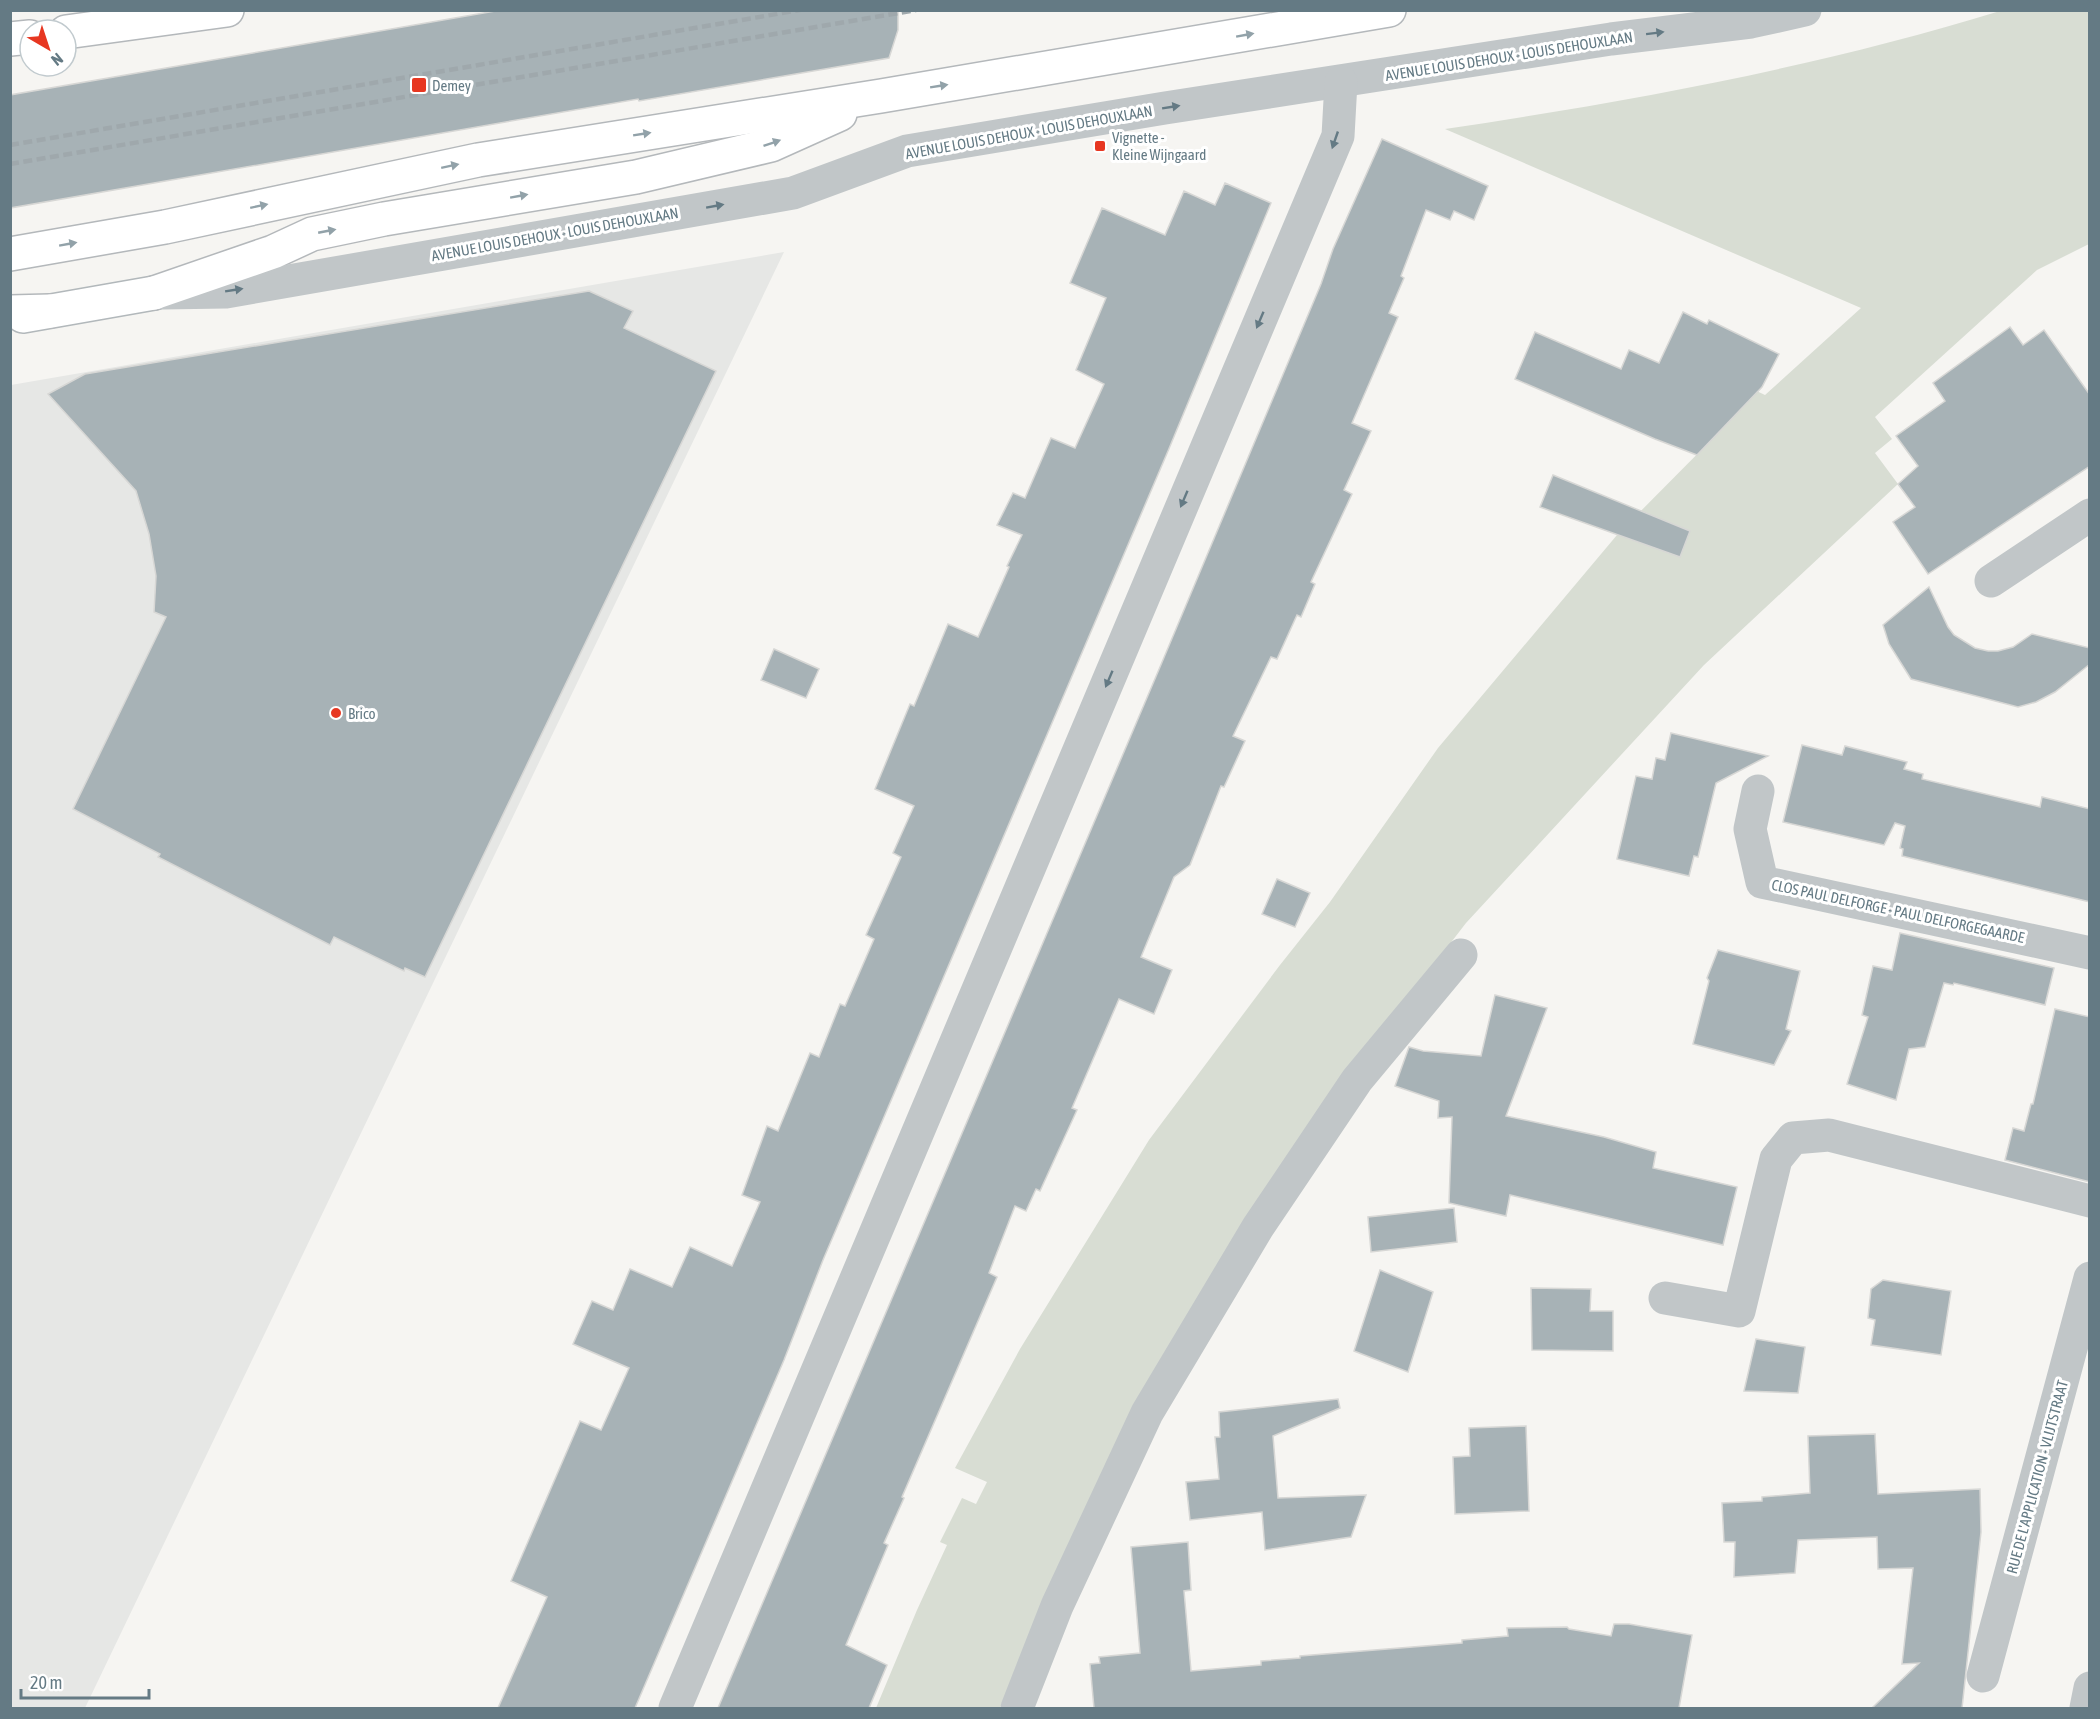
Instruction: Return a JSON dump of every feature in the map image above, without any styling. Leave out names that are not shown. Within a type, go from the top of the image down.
[{"type":"main road","points":[[78,19],[104,10]]},
{"type":"main road","points":[[78,30],[227,10]]},
{"type":"main road","points":[[10,254],[165,227],[478,160],[881,96],[1389,10]]},
{"type":"main road","points":[[154,293],[273,252],[312,234],[384,219],[636,177],[771,145],[881,96]]},
{"type":"main road","name":"AVENUE LOUIS DEHOUX - LOUIS DEHOUXLAAN","points":[[10,318],[154,293]]},
{"type":"main road","points":[[10,312],[50,311]]},
{"type":"street","name":"AVENUE LOUIS DEHOUX - LOUIS DEHOUXLAAN","points":[[154,293],[226,292],[793,193],[907,152],[1165,108],[1611,39],[1751,22],[1805,10]]},
{"type":"street","points":[[675,1708],[1338,136],[1341,82]]},
{"type":"street","points":[[1991,581],[2090,515]]},
{"type":"street","name":"CLOS PAUL DELFORGE - PAUL DELFORGEGAARDE","points":[[1758,791],[1750,829],[1762,882],[2090,953]]},
{"type":"street","points":[[1017,1708],[1057,1606],[1147,1413],[1258,1227],[1358,1080],[1461,956]]},
{"type":"street","points":[[1665,1298],[1739,1311],[1776,1159],[1793,1138],[1829,1135],[2090,1201]]},
{"type":"street","name":"RUE DE L'APPLICATION - VLIJTSTRAAT","points":[[1983,1676],[2090,1278]]},
{"type":"street","points":[[2086,1708],[2090,1688]]},
{"type":"shaded area","points":[[2000,11],[2089,11],[2089,244],[2037,270],[1875,417],[1892,439],[1875,453],[1898,484],[1704,665],[1466,923],[1355,1067],[1032,1627],[1000,1708],[876,1708],[947,1545],[940,1542],[962,1498],[976,1504],[987,1482],[955,1468],[1020,1349],[1149,1140],[1330,902],[1438,748],[1617,535],[1733,418],[1746,386],[1765,395],[1861,308],[1445,129],[1585,107],[1794,66]]},
{"type":"shaded area","points":[[784,252],[85,1708],[11,1708],[11,385]]},
{"type":"building","points":[[501,10],[898,10],[898,30],[889,58],[639,101],[638,99],[10,208],[10,95]]},
{"type":"building","points":[[1382,139],[1488,186],[1474,220],[1454,211],[1450,220],[1426,210],[1401,276],[1404,278],[1389,313],[1398,317],[1352,423],[1371,431],[1344,490],[1352,494],[1311,582],[1315,584],[1301,617],[1297,615],[1277,659],[1271,657],[1233,736],[1245,741],[1224,787],[1221,786],[1190,865],[1174,877],[1141,957],[1172,970],[1154,1014],[1119,999],[1072,1108],[1077,1110],[1040,1191],[1036,1189],[1026,1211],[1015,1206],[989,1273],[997,1277],[902,1497],[904,1498],[884,1543],[888,1545],[846,1645],[887,1665],[869,1708],[718,1708],[1160,667],[1321,284],[1333,249]]},
{"type":"building","points":[[1225,183],[1271,203],[635,1708],[498,1708],[547,1597],[511,1581],[580,1421],[601,1430],[629,1368],[573,1344],[592,1301],[613,1310],[630,1269],[672,1287],[690,1247],[732,1266],[760,1202],[742,1195],[767,1126],[778,1131],[810,1053],[819,1057],[840,1004],[845,1006],[874,939],[866,935],[901,857],[893,853],[914,806],[875,789],[910,704],[914,706],[948,624],[978,637],[1022,535],[997,525],[1013,493],[1025,498],[1051,438],[1075,448],[1104,384],[1076,370],[1106,298],[1070,283],[1102,208],[1165,235],[1184,191],[1215,205]]},
{"type":"building","name":"Brico","points":[[589,291],[633,311],[624,328],[716,371],[425,977],[405,968],[404,971],[334,937],[330,945],[158,857],[160,854],[73,809],[166,617],[154,612],[156,576],[149,534],[136,491],[48,394],[85,374]]},
{"type":"building","points":[[1683,312],[1707,324],[1709,320],[1779,354],[1762,387],[1697,455],[1515,379],[1535,332],[1621,369],[1629,350],[1659,363]]},
{"type":"building","points":[[2010,327],[2023,345],[2044,330],[2090,395],[2090,466],[1928,574],[1893,522],[1915,507],[1898,484],[1918,466],[1896,436],[1945,401],[1933,383]]},
{"type":"building","points":[[1553,475],[1690,531],[1680,557],[1540,507]]},
{"type":"building","points":[[1929,587],[1954,635],[1975,648],[1998,651],[2013,647],[2032,634],[2090,648],[2090,664],[2055,692],[2036,702],[2018,707],[1911,679],[1889,644],[1883,625]]},
{"type":"building","points":[[774,649],[819,669],[806,698],[761,680]]},
{"type":"building","points":[[1671,733],[1768,756],[1716,783],[1698,857],[1694,856],[1689,876],[1617,859],[1636,776],[1652,779],[1656,758],[1665,760]]},
{"type":"building","points":[[1802,745],[1842,755],[1845,746],[1907,762],[1904,769],[1923,774],[1922,779],[2040,807],[2042,797],[2090,809],[2090,902],[1902,856],[1903,849],[1900,848],[1905,826],[1895,823],[1884,845],[1783,822]]},
{"type":"building","points":[[1277,879],[1310,893],[1295,927],[1262,914]]},
{"type":"building","points":[[1900,933],[2054,968],[2045,1005],[1954,983],[1953,985],[1944,983],[1925,1047],[1909,1049],[1896,1100],[1847,1084],[1868,1017],[1862,1015],[1873,966],[1892,970]]},
{"type":"building","points":[[1718,950],[1800,971],[1786,1029],[1791,1031],[1774,1065],[1693,1044],[1709,981],[1707,978]]},
{"type":"building","points":[[1495,995],[1547,1008],[1506,1116],[1604,1137],[1656,1152],[1653,1168],[1737,1187],[1723,1245],[1510,1195],[1506,1216],[1449,1203],[1452,1117],[1438,1118],[1439,1101],[1395,1086],[1409,1047],[1423,1051],[1481,1056]]},
{"type":"building","points":[[2055,1009],[2090,1017],[2090,1182],[2005,1160],[2013,1128],[2024,1131],[2031,1104],[2033,1104]]},
{"type":"building","points":[[1454,1208],[1457,1242],[1371,1252],[1368,1217]]},
{"type":"building","points":[[1380,1270],[1433,1292],[1408,1372],[1354,1351]]},
{"type":"building","points":[[1883,1280],[1951,1291],[1941,1355],[1871,1345],[1875,1320],[1868,1318],[1871,1289]]},
{"type":"building","points":[[1531,1288],[1591,1289],[1590,1311],[1613,1311],[1613,1351],[1532,1350]]},
{"type":"building","points":[[1756,1339],[1805,1347],[1798,1393],[1744,1391]]},
{"type":"building","points":[[1338,1399],[1340,1408],[1273,1436],[1278,1498],[1366,1495],[1351,1537],[1265,1550],[1262,1512],[1190,1520],[1186,1482],[1219,1479],[1215,1437],[1220,1437],[1219,1412]]},
{"type":"building","points":[[1526,1426],[1529,1511],[1455,1514],[1453,1457],[1470,1456],[1469,1428]]},
{"type":"building","points":[[1875,1434],[1878,1494],[1980,1489],[1981,1532],[1962,1708],[1872,1708],[1919,1663],[1902,1664],[1913,1568],[1878,1569],[1877,1537],[1798,1540],[1795,1573],[1734,1577],[1735,1542],[1724,1542],[1722,1503],[1762,1501],[1762,1497],[1810,1493],[1808,1436]]},
{"type":"building","points":[[1188,1542],[1191,1590],[1184,1591],[1191,1671],[1261,1665],[1261,1661],[1300,1658],[1300,1656],[1462,1643],[1462,1640],[1508,1636],[1507,1628],[1567,1627],[1611,1636],[1614,1624],[1629,1624],[1692,1635],[1679,1708],[1094,1708],[1090,1664],[1100,1663],[1099,1657],[1140,1653],[1131,1547]]},
{"type":"railway","points":[[10,145],[800,10]]},
{"type":"railway","points":[[10,164],[916,10]]},
{"type":"place","name":"Demey","points":[[419,85]]},
{"type":"place","name":"Vignette - Kleine Wijngaard","points":[[1100,146]]},
{"type":"place","name":"Brico","points":[[336,713]]}]
